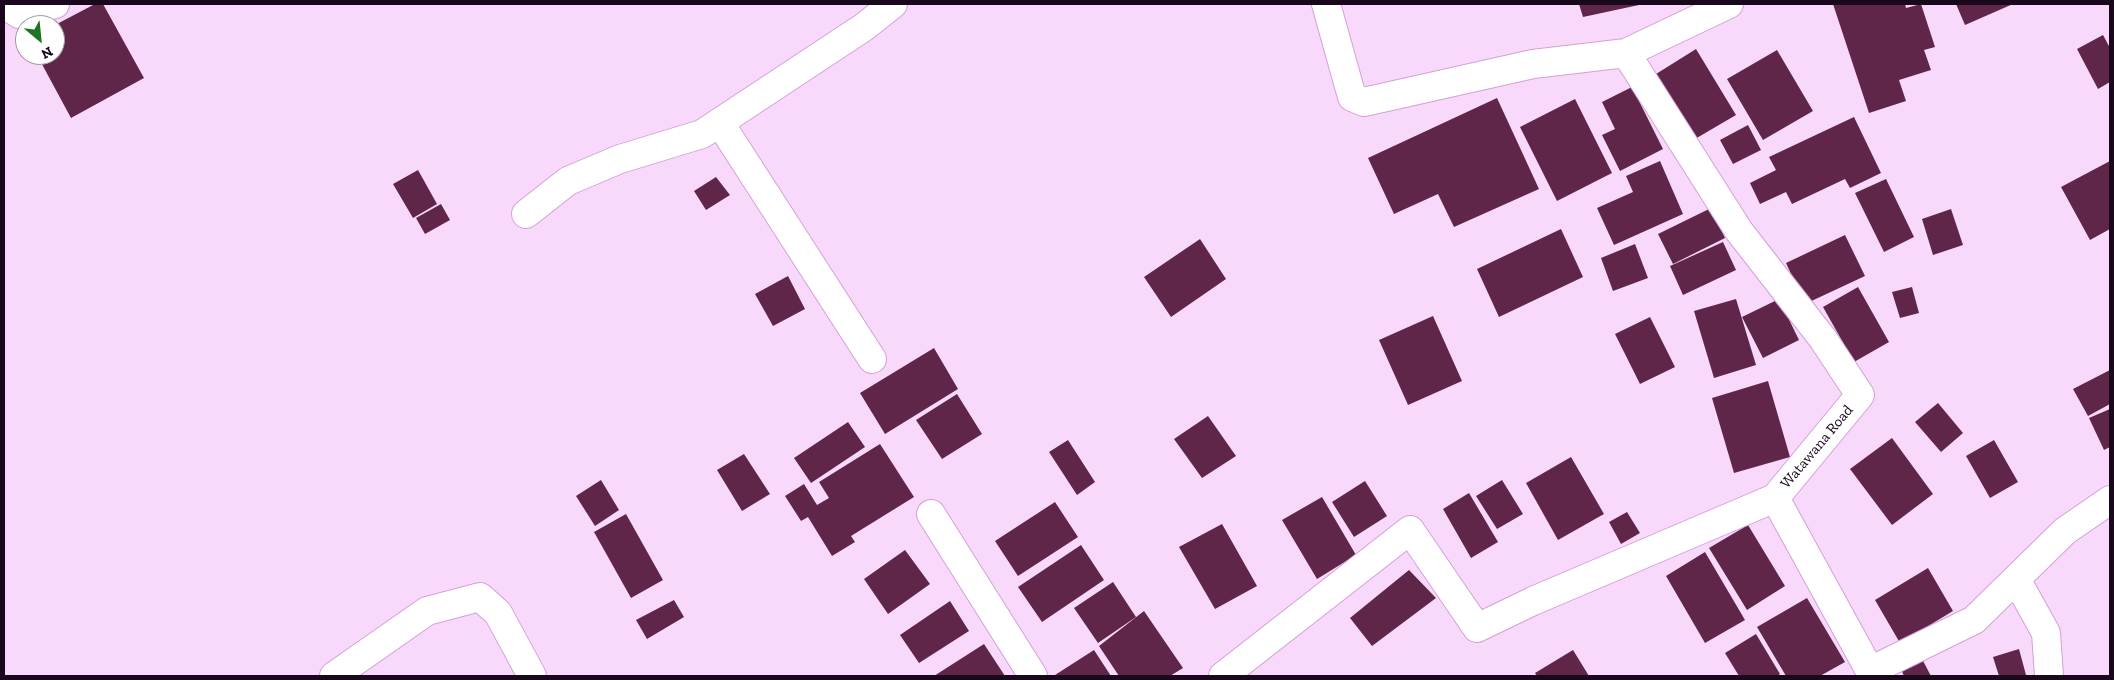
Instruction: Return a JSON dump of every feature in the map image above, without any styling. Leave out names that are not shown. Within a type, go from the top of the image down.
[{"type":"street","points":[[4,4],[19,14],[55,4]]},
{"type":"street","points":[[526,214],[568,181],[620,159],[702,134],[864,27],[893,4]]},
{"type":"street","points":[[1326,4],[1352,97],[1364,102],[1533,64],[1626,53],[1728,4]]},
{"type":"street","name":"Watawana Road","points":[[1626,53],[1740,231],[1823,339],[1860,394],[1775,498],[1870,671],[1974,620],[2065,531],[2110,500]]},
{"type":"street","points":[[720,122],[872,359]]},
{"type":"street","points":[[1223,676],[1410,530],[1477,628],[1533,601],[1775,498]]},
{"type":"street","points":[[931,514],[1033,676]]},
{"type":"street","points":[[2016,579],[2046,633],[2049,676]]},
{"type":"street","points":[[334,676],[427,611],[480,597],[498,613],[532,676]]},
{"type":"building","points":[[95,4],[103,4],[144,78],[71,118],[42,65],[65,65],[65,20]]},
{"type":"building","points":[[1579,4],[1639,4],[1639,5],[1583,17]]},
{"type":"building","points":[[1833,4],[1905,4],[1906,8],[1921,4],[1935,47],[1924,50],[1931,70],[1899,80],[1906,101],[1869,113]]},
{"type":"building","points":[[1956,4],[2013,4],[1965,25]]},
{"type":"building","points":[[2103,35],[2110,48],[2110,82],[2098,89],[2077,49]]},
{"type":"building","points":[[1696,49],[1736,115],[1695,139],[1656,74]]},
{"type":"building","points":[[1777,50],[1813,111],[1763,140],[1727,79]]},
{"type":"building","points":[[1632,87],[1663,149],[1620,171],[1602,135],[1615,129],[1602,102]]},
{"type":"building","points":[[1497,98],[1539,189],[1454,227],[1438,194],[1394,214],[1368,158]]},
{"type":"building","points":[[1575,99],[1612,173],[1557,201],[1520,127]]},
{"type":"building","points":[[1854,117],[1881,173],[1850,188],[1845,179],[1792,204],[1786,192],[1760,204],[1750,183],[1776,170],[1769,157]]},
{"type":"building","points":[[1748,125],[1761,150],[1733,164],[1720,140]]},
{"type":"building","points":[[1660,161],[1683,214],[1614,245],[1597,208],[1633,192],[1626,176]]},
{"type":"building","points":[[2110,161],[2110,229],[2090,240],[2061,187]]},
{"type":"building","points":[[418,170],[437,204],[413,218],[393,184]]},
{"type":"building","points":[[716,177],[730,195],[706,210],[694,191]]},
{"type":"building","points":[[1886,179],[1914,237],[1884,252],[1855,193]]},
{"type":"building","points":[[441,204],[450,220],[425,234],[416,218]]},
{"type":"building","points":[[1711,208],[1725,238],[1673,264],[1658,234]]},
{"type":"building","points":[[1951,209],[1963,245],[1933,255],[1922,219]]},
{"type":"building","points":[[1561,229],[1583,277],[1499,317],[1477,269]]},
{"type":"building","points":[[1845,235],[1865,276],[1805,304],[1786,263]]},
{"type":"building","points":[[1200,239],[1226,279],[1171,317],[1144,277]]},
{"type":"building","points":[[1723,242],[1736,270],[1683,295],[1670,266]]},
{"type":"building","points":[[1635,244],[1648,278],[1613,291],[1601,258]]},
{"type":"building","points":[[788,276],[805,309],[773,326],[755,294]]},
{"type":"building","points":[[1858,287],[1889,342],[1854,362],[1823,307]]},
{"type":"building","points":[[1912,287],[1919,313],[1900,318],[1892,292]]},
{"type":"building","points":[[1736,299],[1756,365],[1714,378],[1694,311]]},
{"type":"building","points":[[1779,299],[1799,340],[1763,358],[1742,317]]},
{"type":"building","points":[[1433,316],[1462,381],[1408,405],[1379,340]]},
{"type":"building","points":[[1650,317],[1675,367],[1640,384],[1615,334]]},
{"type":"building","points":[[934,348],[958,389],[885,434],[860,393]]},
{"type":"building","points":[[2110,370],[2110,404],[2088,416],[2073,389]]},
{"type":"building","points":[[1768,381],[1790,457],[1734,473],[1712,398]]},
{"type":"building","points":[[957,394],[982,434],[942,459],[916,420]]},
{"type":"building","points":[[1938,403],[1963,433],[1941,452],[1915,422]]},
{"type":"building","points":[[2110,409],[2110,447],[2104,450],[2089,418]]},
{"type":"building","points":[[1208,416],[1236,456],[1202,478],[1174,439]]},
{"type":"building","points":[[848,422],[865,447],[811,483],[794,458]]},
{"type":"building","points":[[1892,438],[1933,494],[1892,525],[1850,469]]},
{"type":"building","points":[[1068,440],[1095,482],[1077,495],[1049,452]]},
{"type":"building","points":[[1994,440],[2018,482],[1990,498],[1966,456]]},
{"type":"building","points":[[880,444],[914,497],[851,536],[855,542],[832,556],[808,517],[801,521],[785,496],[804,484],[817,505],[829,498],[819,482]]},
{"type":"building","points":[[744,454],[770,494],[742,511],[717,470]]},
{"type":"building","points":[[1571,457],[1604,514],[1558,540],[1526,483]]},
{"type":"building","points":[[601,480],[619,510],[595,526],[576,496]]},
{"type":"building","points":[[1502,480],[1523,514],[1497,529],[1476,496]]},
{"type":"building","points":[[1365,481],[1387,516],[1354,537],[1332,502]]},
{"type":"building","points":[[1469,493],[1498,542],[1471,558],[1443,509]]},
{"type":"building","points":[[1322,497],[1356,555],[1317,579],[1282,520]]},
{"type":"building","points":[[1055,502],[1078,537],[1018,576],[995,541]]},
{"type":"building","points":[[1627,512],[1640,533],[1621,544],[1609,522]]},
{"type":"building","points":[[626,514],[663,580],[631,598],[594,532]]},
{"type":"building","points":[[1222,524],[1257,586],[1215,609],[1179,547]]},
{"type":"building","points":[[1748,525],[1785,586],[1747,610],[1709,548]]},
{"type":"building","points":[[1081,545],[1104,580],[1042,622],[1018,587]]},
{"type":"building","points":[[905,550],[930,584],[888,614],[864,579]]},
{"type":"building","points":[[1705,552],[1745,620],[1705,643],[1666,576]]},
{"type":"building","points":[[1928,568],[1953,611],[1900,643],[1875,600]]},
{"type":"building","points":[[1409,570],[1436,598],[1372,646],[1350,618]]},
{"type":"building","points":[[1113,582],[1136,617],[1098,643],[1074,608]]},
{"type":"building","points":[[1807,598],[1845,662],[1820,676],[1786,676],[1757,627]]},
{"type":"building","points":[[674,600],[684,617],[647,639],[636,620]]},
{"type":"building","points":[[950,601],[969,631],[919,663],[900,635]]},
{"type":"building","points":[[1144,611],[1183,668],[1170,676],[1119,676],[1099,646]]},
{"type":"building","points":[[1756,634],[1780,674],[1777,676],[1739,676],[1725,653]]},
{"type":"building","points":[[984,644],[1005,676],[934,676]]},
{"type":"building","points":[[2019,649],[2026,675],[1999,676],[1993,657]]},
{"type":"building","points":[[1094,650],[1111,676],[1055,675]]},
{"type":"building","points":[[1573,650],[1589,676],[1537,676],[1535,673]]},
{"type":"building","points":[[1922,659],[1931,676],[1904,676],[1901,669]]}]
